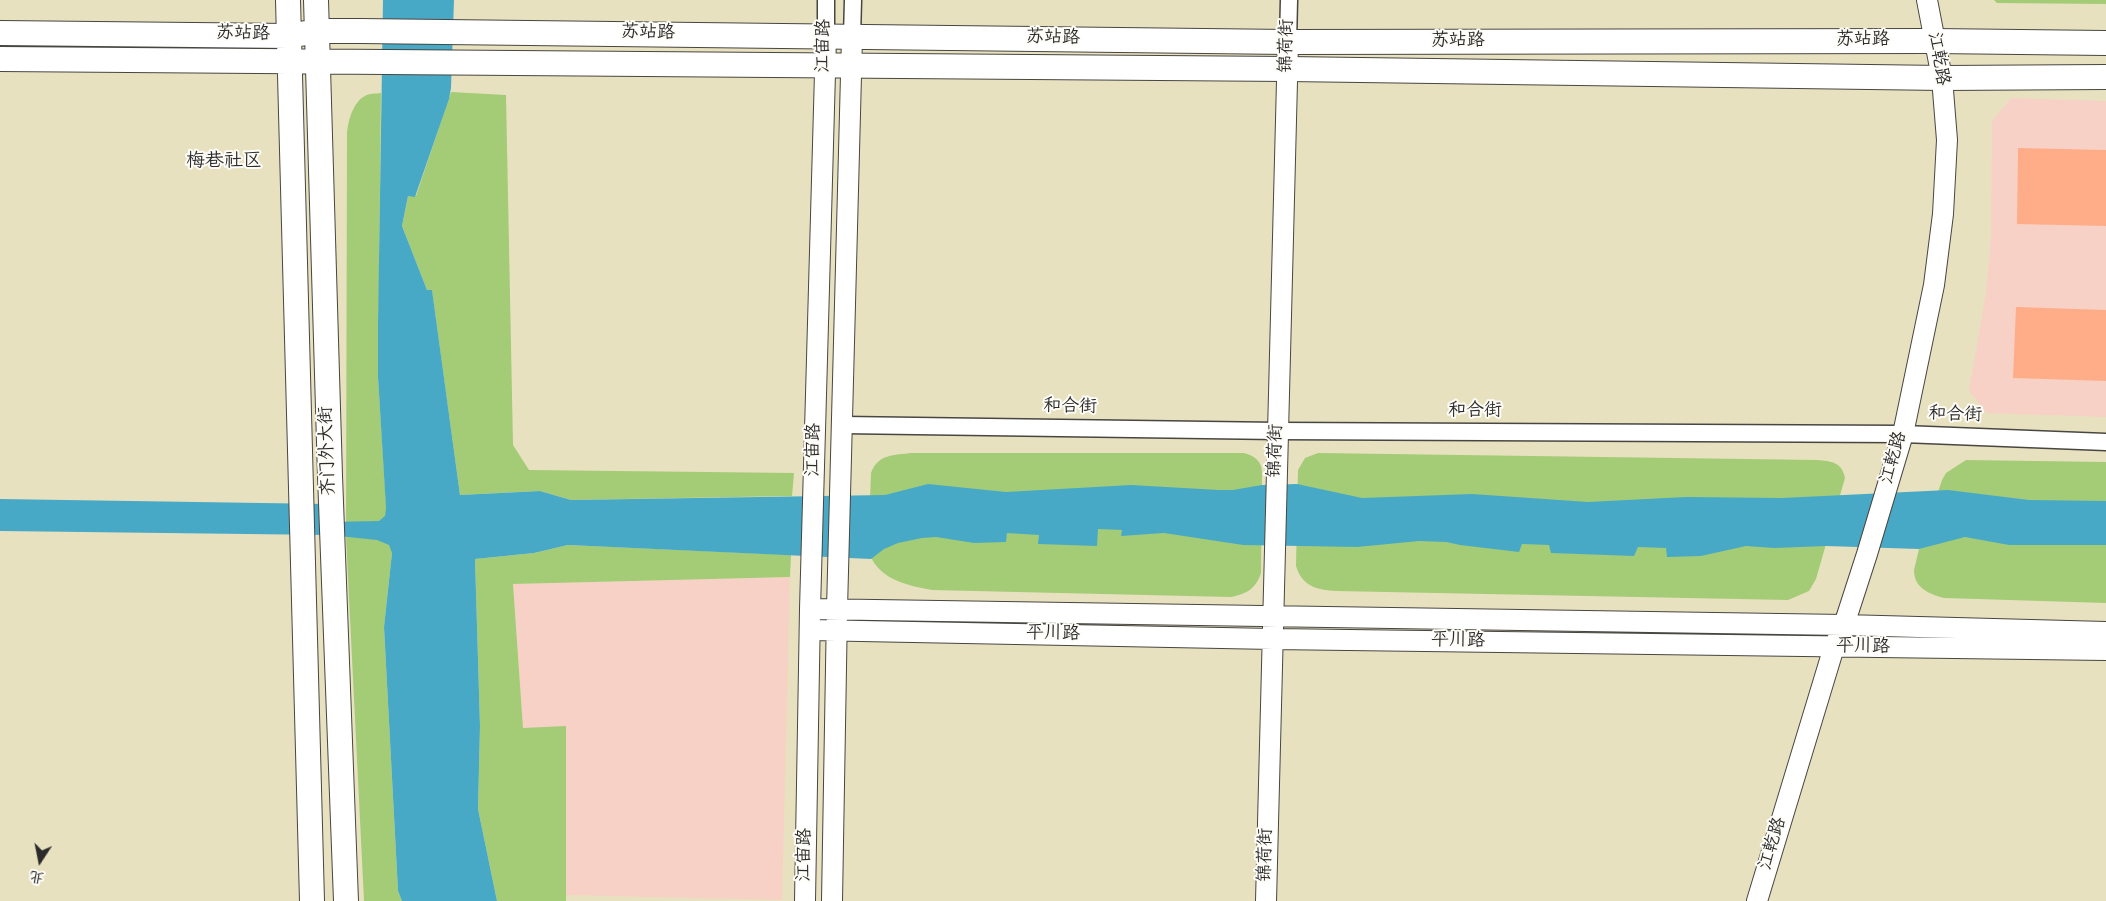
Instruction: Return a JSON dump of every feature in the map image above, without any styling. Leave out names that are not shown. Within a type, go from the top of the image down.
[{"type":"main road","name":"齐门外大街","points":[[288,0],[312,901]]},
{"type":"main road","name":"齐门外大街","points":[[316,0],[330,476],[346,901]]},
{"type":"main road","name":"苏站路","points":[[0,33],[288,36],[317,31],[471,31],[1288,42],[1934,41],[2106,43]]},
{"type":"main road","name":"苏站路","points":[[0,59],[289,62],[364,60],[475,63],[1288,69],[1942,78],[2106,76]]},
{"type":"street","name":"江宙路","points":[[805,901],[810,609],[826,0]]},
{"type":"street","name":"江宙路","points":[[832,901],[837,609],[853,0]]},
{"type":"street","name":"锦荷街","points":[[1266,901],[1289,0]]},
{"type":"street","name":"江乾路","points":[[1757,901],[1834,647],[1844,625],[1867,554],[1903,434],[1934,286],[1943,214],[1947,140],[1942,78],[1928,0]]},
{"type":"street","name":"和合街","points":[[843,425],[1903,434],[2106,442]]},
{"type":"street","name":"平川路","points":[[810,609],[1844,625],[2106,632]]},
{"type":"street","name":"平川路","points":[[810,630],[1273,639],[2106,650]]},
{"type":"shaded area","points":[[2011,98],[2106,101],[2106,417],[1987,413],[1969,391],[1986,293],[1991,241],[1992,121]]},
{"type":"shaded area","points":[[790,577],[782,900],[566,895],[566,727],[523,729],[513,584]]},
{"type":"green space","points":[[1994,0],[2106,0],[2106,4],[1997,3]]},
{"type":"green space","points":[[451,92],[506,95],[513,445],[529,470],[794,473],[792,496],[571,500],[540,491],[460,495],[432,291],[427,290],[402,226],[408,196],[416,196]]},
{"type":"green space","points":[[381,93],[378,377],[386,504],[392,553],[384,627],[398,891],[402,901],[364,901],[346,537],[347,133],[350,118],[357,103],[367,95]]},
{"type":"green space","points":[[912,453],[1248,454],[1255,457],[1262,469],[1261,573],[1259,579],[1250,590],[1231,597],[932,590],[902,583],[878,568],[868,550],[871,473],[882,459],[893,455]]},
{"type":"green space","points":[[1318,453],[1817,460],[1835,463],[1844,473],[1845,478],[1816,579],[1809,591],[1788,600],[1336,591],[1311,586],[1302,578],[1296,566],[1298,470],[1305,458]]},
{"type":"green space","points":[[1966,460],[2106,462],[2106,603],[1944,598],[1928,592],[1920,586],[1914,570],[1942,480],[1946,473]]},
{"type":"green space","points":[[568,545],[791,555],[790,577],[513,584],[523,728],[566,726],[566,901],[497,901],[478,809],[480,726],[475,559],[534,553]]},
{"type":"water","points":[[383,0],[454,0],[449,99],[415,197],[408,196],[402,226],[427,290],[432,290],[460,495],[540,491],[571,500],[885,495],[928,484],[1006,492],[1131,485],[1233,490],[1262,485],[1297,484],[1362,498],[1472,494],[1588,502],[1686,497],[1782,498],[1948,490],[2029,500],[2106,501],[2106,545],[2009,545],[1965,537],[1919,549],[1826,546],[1774,548],[1746,546],[1701,556],[1667,557],[1666,548],[1638,547],[1634,556],[1551,553],[1549,545],[1522,544],[1519,552],[1446,542],[1419,541],[1357,547],[1243,545],[1164,533],[1121,536],[1122,530],[1098,529],[1097,546],[1038,544],[1039,535],[1007,533],[1006,542],[974,543],[936,537],[898,543],[884,549],[871,559],[568,545],[534,553],[475,559],[480,726],[478,809],[497,901],[402,901],[398,891],[384,627],[392,553],[389,545],[377,540],[329,535],[0,531],[0,499],[327,504],[329,522],[379,521],[385,516],[378,377]]},
{"type":"building","points":[[2018,148],[2106,150],[2106,226],[2017,224]]},
{"type":"building","points":[[2016,307],[2106,310],[2106,381],[2013,378]]},
{"type":"district","name":"梅巷社区","points":[[224,163]]}]
